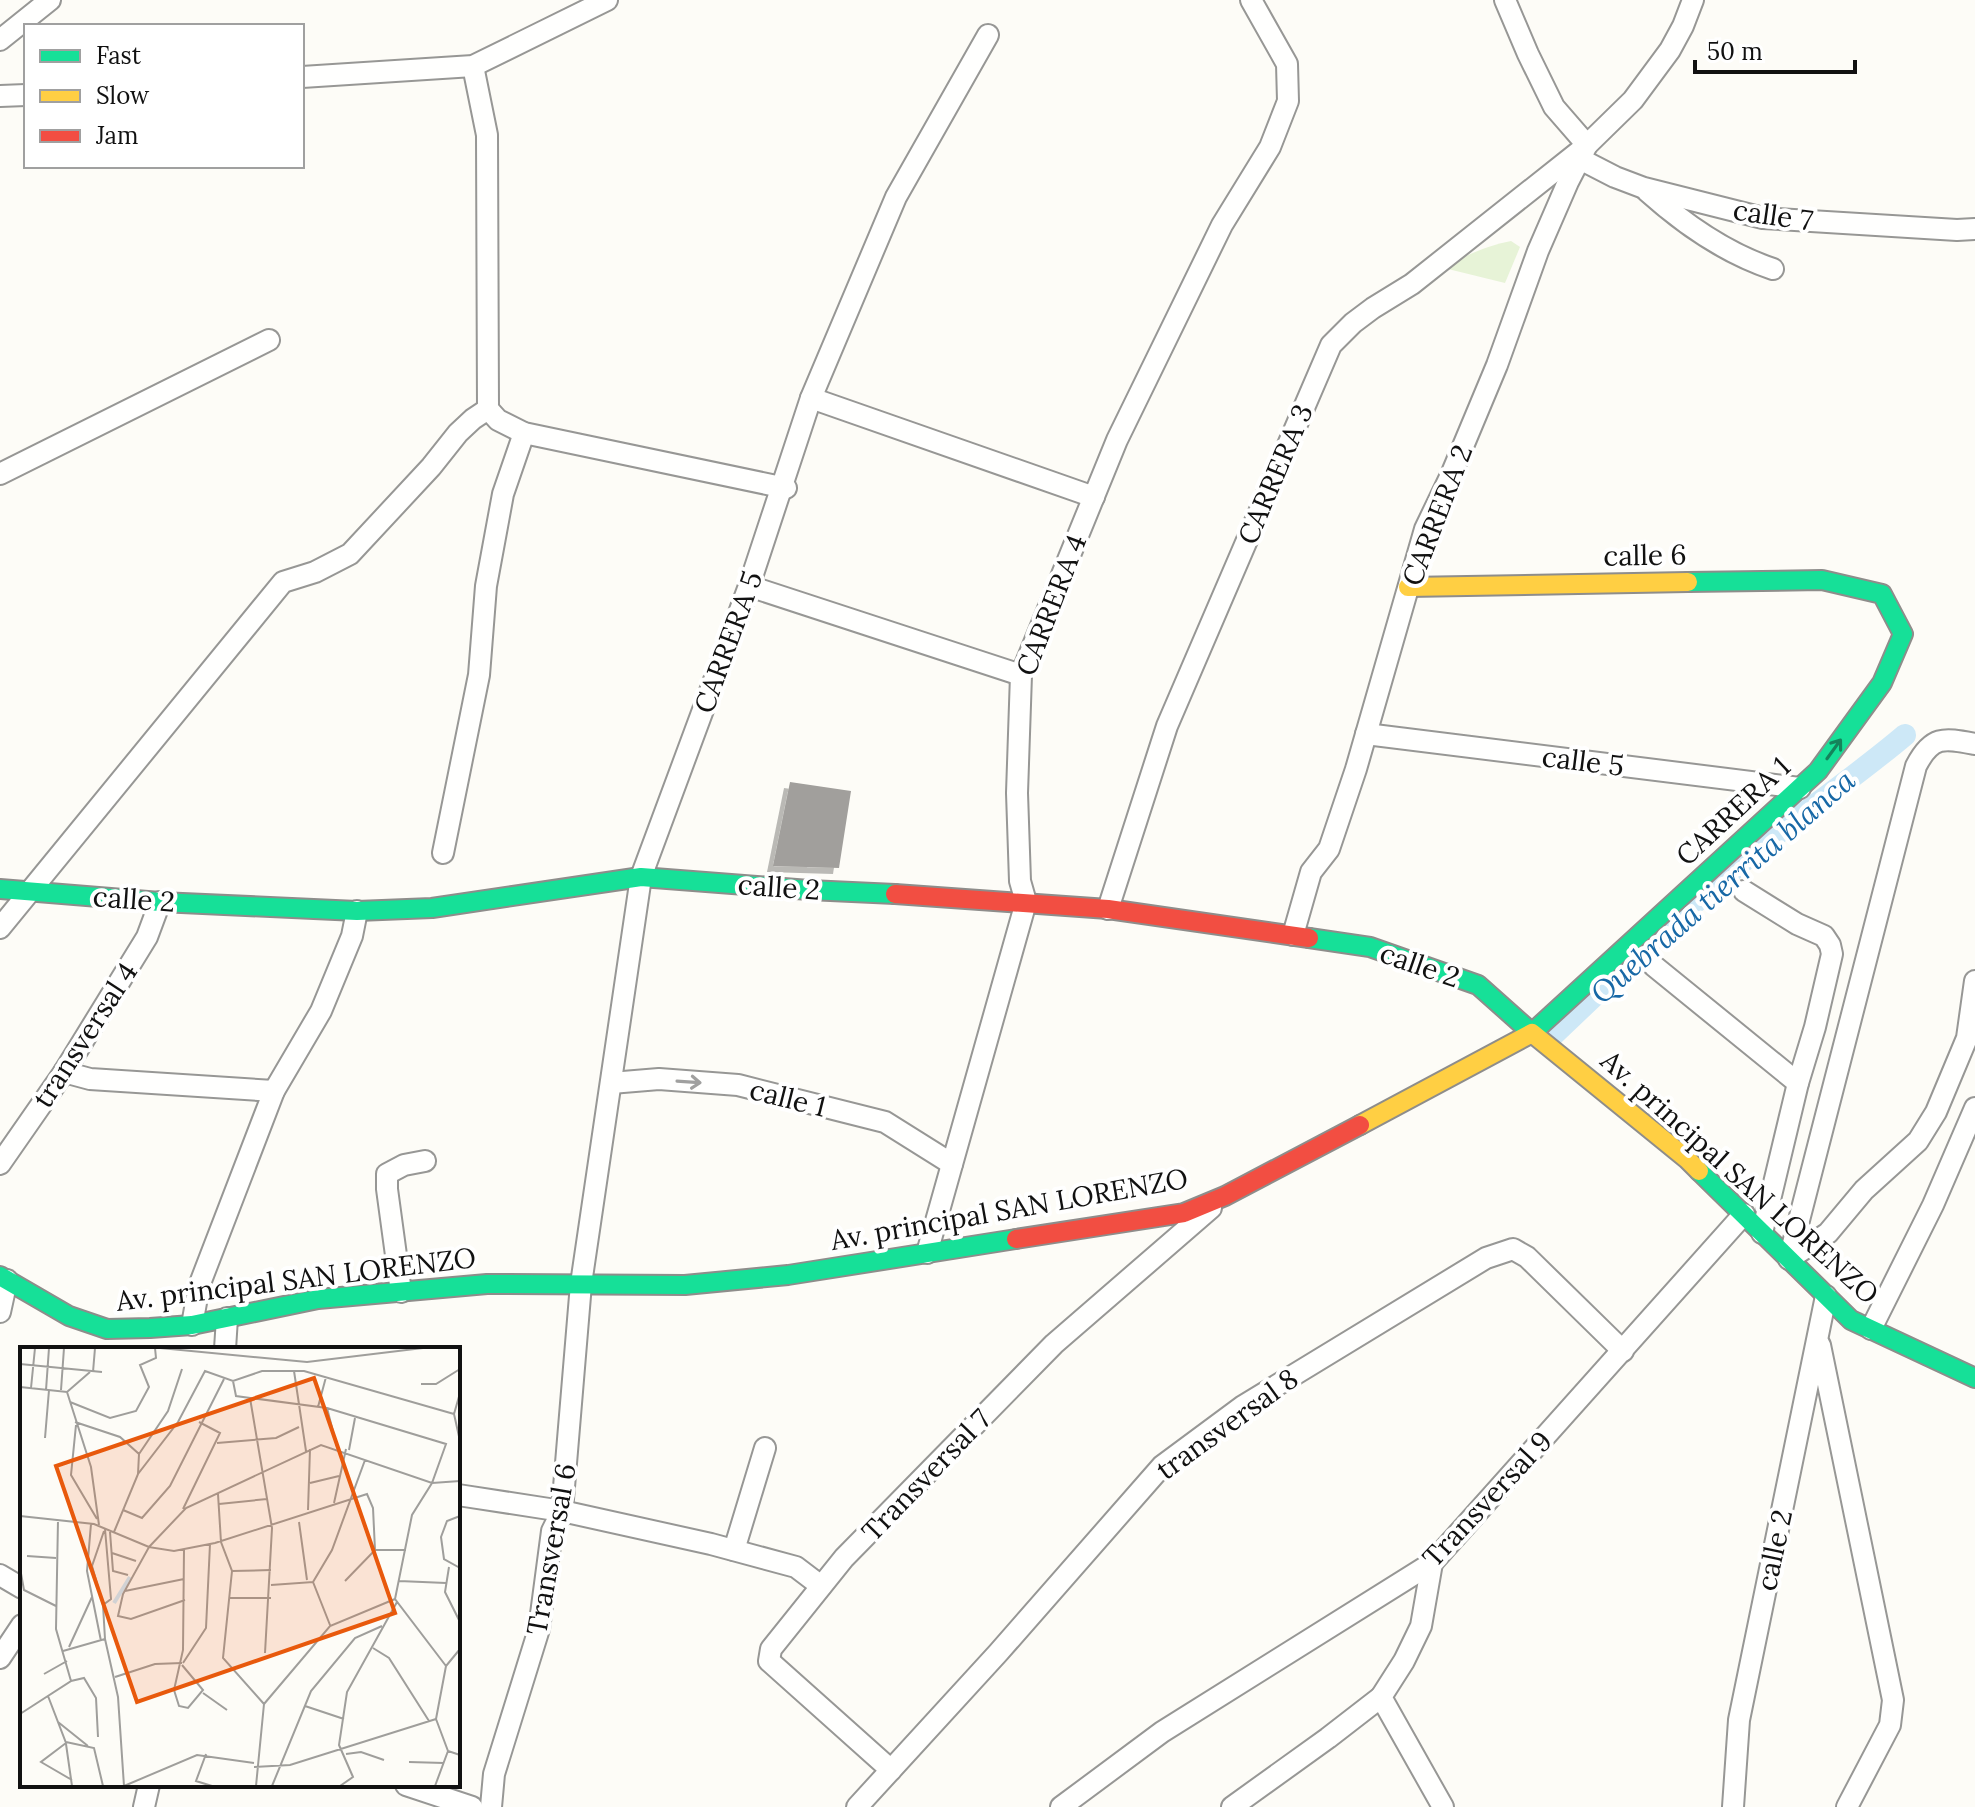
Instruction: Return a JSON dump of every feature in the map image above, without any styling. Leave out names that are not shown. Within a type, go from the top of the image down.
[{"type":"street","points":[[0,40],[50,0]]},
{"type":"street","points":[[304,77],[473,66],[607,0]]},
{"type":"street","name":"CARRERA 4","points":[[927,1253],[1026,902],[1020,881],[1017,793],[1021,675],[1117,440],[1222,225],[1270,147],[1288,101],[1287,64],[1251,0]]},
{"type":"street","points":[[1505,0],[1554,107],[1583,152]]},
{"type":"street","name":"CARRERA 2","points":[[1293,935],[1311,872],[1329,849],[1425,529],[1497,365],[1538,251],[1583,152],[1633,100],[1670,50],[1693,0]]},
{"type":"street","name":"CARRERA 5","points":[[581,1284],[641,877],[749,586],[811,398],[896,197],[988,35]]},
{"type":"street","points":[[473,66],[487,135],[488,409],[498,420],[524,433],[786,488]]},
{"type":"street","points":[[0,96],[24,95]]},
{"type":"street","name":"calle 7","points":[[1583,152],[1615,177],[1644,188],[1763,218],[1975,229]]},
{"type":"street","name":"CARRERA 3","points":[[1108,909],[1167,726],[1331,345],[1353,323],[1412,284],[1583,152]]},
{"type":"street","points":[[1644,188],[1677,218],[1720,246],[1773,269]]},
{"type":"street","points":[[0,474],[269,340]]},
{"type":"street","points":[[811,398],[1094,497]]},
{"type":"street","points":[[0,928],[283,582],[315,572],[350,554],[431,467],[458,433],[488,409]]},
{"type":"street","points":[[443,853],[479,675],[486,586],[503,494],[524,433]]},
{"type":"street","name":"calle 6","points":[[1408,587],[1822,580],[1882,594]]},
{"type":"street","points":[[749,586],[1021,675]]},
{"type":"street","name":"CARRERA 1","points":[[1532,1033],[1818,771],[1882,683],[1903,634],[1882,594]]},
{"type":"street","name":"calle 5","points":[[1366,734],[1800,788]]},
{"type":"street","points":[[1789,1259],[1916,766],[1931,744],[1946,739],[1975,744]]},
{"type":"street","name":"calle 2","points":[[0,889],[160,902],[357,911],[432,908],[641,877],[1108,909],[1370,947],[1478,985],[1532,1033]]},
{"type":"street","points":[[1744,891],[1797,924],[1824,936],[1832,954],[1762,1233]]},
{"type":"street","name":"transversal 4","points":[[0,1164],[64,1072],[147,937],[160,902]]},
{"type":"street","points":[[192,1325],[199,1286],[274,1091],[321,1011],[352,936],[357,911]]},
{"type":"street","points":[[1654,966],[1798,1083]]},
{"type":"street","points":[[1789,1259],[1828,1233],[1864,1190],[1918,1141],[1936,1112],[1967,1038],[1975,981]]},
{"type":"street","name":"Av. principal SAN LORENZO","points":[[3,1278],[69,1316],[107,1329],[192,1325],[318,1299],[487,1284],[685,1285],[788,1275],[1184,1213],[1225,1196],[1532,1033],[1687,1159],[1851,1320],[1975,1378]]},
{"type":"street","points":[[64,1072],[90,1079],[274,1091]]},
{"type":"street","name":"calle 1","points":[[611,1083],[659,1079],[738,1085],[885,1122],[952,1164]]},
{"type":"street","points":[[1871,1329],[1933,1205],[1975,1108]]},
{"type":"street","points":[[401,1292],[387,1174],[404,1165],[425,1161]]},
{"type":"street","name":"Transversal 7","points":[[891,1770],[769,1661],[771,1649],[844,1558],[1054,1344],[1225,1196]]},
{"type":"street","name":"Transversal 9","points":[[1061,1807],[1162,1732],[1432,1563],[1744,1214]]},
{"type":"street","name":"transversal 8","points":[[857,1807],[998,1653],[1162,1466],[1243,1406],[1486,1258],[1513,1249],[1527,1257],[1623,1351]]},
{"type":"street","points":[[0,1312],[3,1278]]},
{"type":"street","name":"Transversal 6","points":[[491,1807],[494,1774],[539,1629],[552,1531],[562,1511],[581,1284]]},
{"type":"street","name":"calle 2","points":[[1733,1807],[1739,1720],[1826,1296]]},
{"type":"street","points":[[225,1347],[227,1318]]},
{"type":"street","points":[[1818,1336],[1893,1700],[1890,1725],[1847,1807]]},
{"type":"street","points":[[734,1550],[765,1448]]},
{"type":"street","points":[[460,1495],[562,1511],[734,1550],[796,1567],[821,1586]]},
{"type":"street","points":[[1232,1807],[1381,1697],[1421,1626],[1432,1563]]},
{"type":"street","points":[[0,1575],[20,1587]]},
{"type":"street","points":[[0,1658],[20,1628]]},
{"type":"street","points":[[1381,1697],[1443,1807]]},
{"type":"street","points":[[144,1807],[149,1787]]},
{"type":"street","points":[[412,1787],[472,1807]]},
{"type":"green space","points":[[1511,241],[1520,247],[1505,283],[1448,269],[1447,266],[1470,254]]},
{"type":"building","points":[[790,782],[851,791],[839,868],[773,866]]},
{"type":"waterway","name":"Quebrada tierrita blanca","points":[[1545,1043],[1733,870],[1905,735]]},
{"type":"traffic: fast","points":[[1309,938],[1370,947],[1478,985],[1532,1033],[1818,771],[1882,683],[1903,634],[1882,594],[1822,580],[1688,582]]},
{"type":"traffic: fast","points":[[0,889],[160,902],[357,911],[432,908],[641,877],[895,894]]},
{"type":"traffic: fast","points":[[1699,1171],[1851,1320],[1975,1378]]},
{"type":"traffic: fast","points":[[0,1276],[69,1316],[107,1329],[150,1328],[192,1325],[318,1299],[487,1284],[685,1285],[788,1275],[1016,1239]]},
{"type":"traffic: slow","points":[[1408,587],[1688,582]]},
{"type":"traffic: slow","points":[[1360,1125],[1532,1033],[1699,1171]]},
{"type":"traffic: jam","points":[[895,894],[1108,909],[1309,938]]},
{"type":"traffic: jam","points":[[1016,1239],[1184,1213],[1225,1196],[1360,1125]]}]
